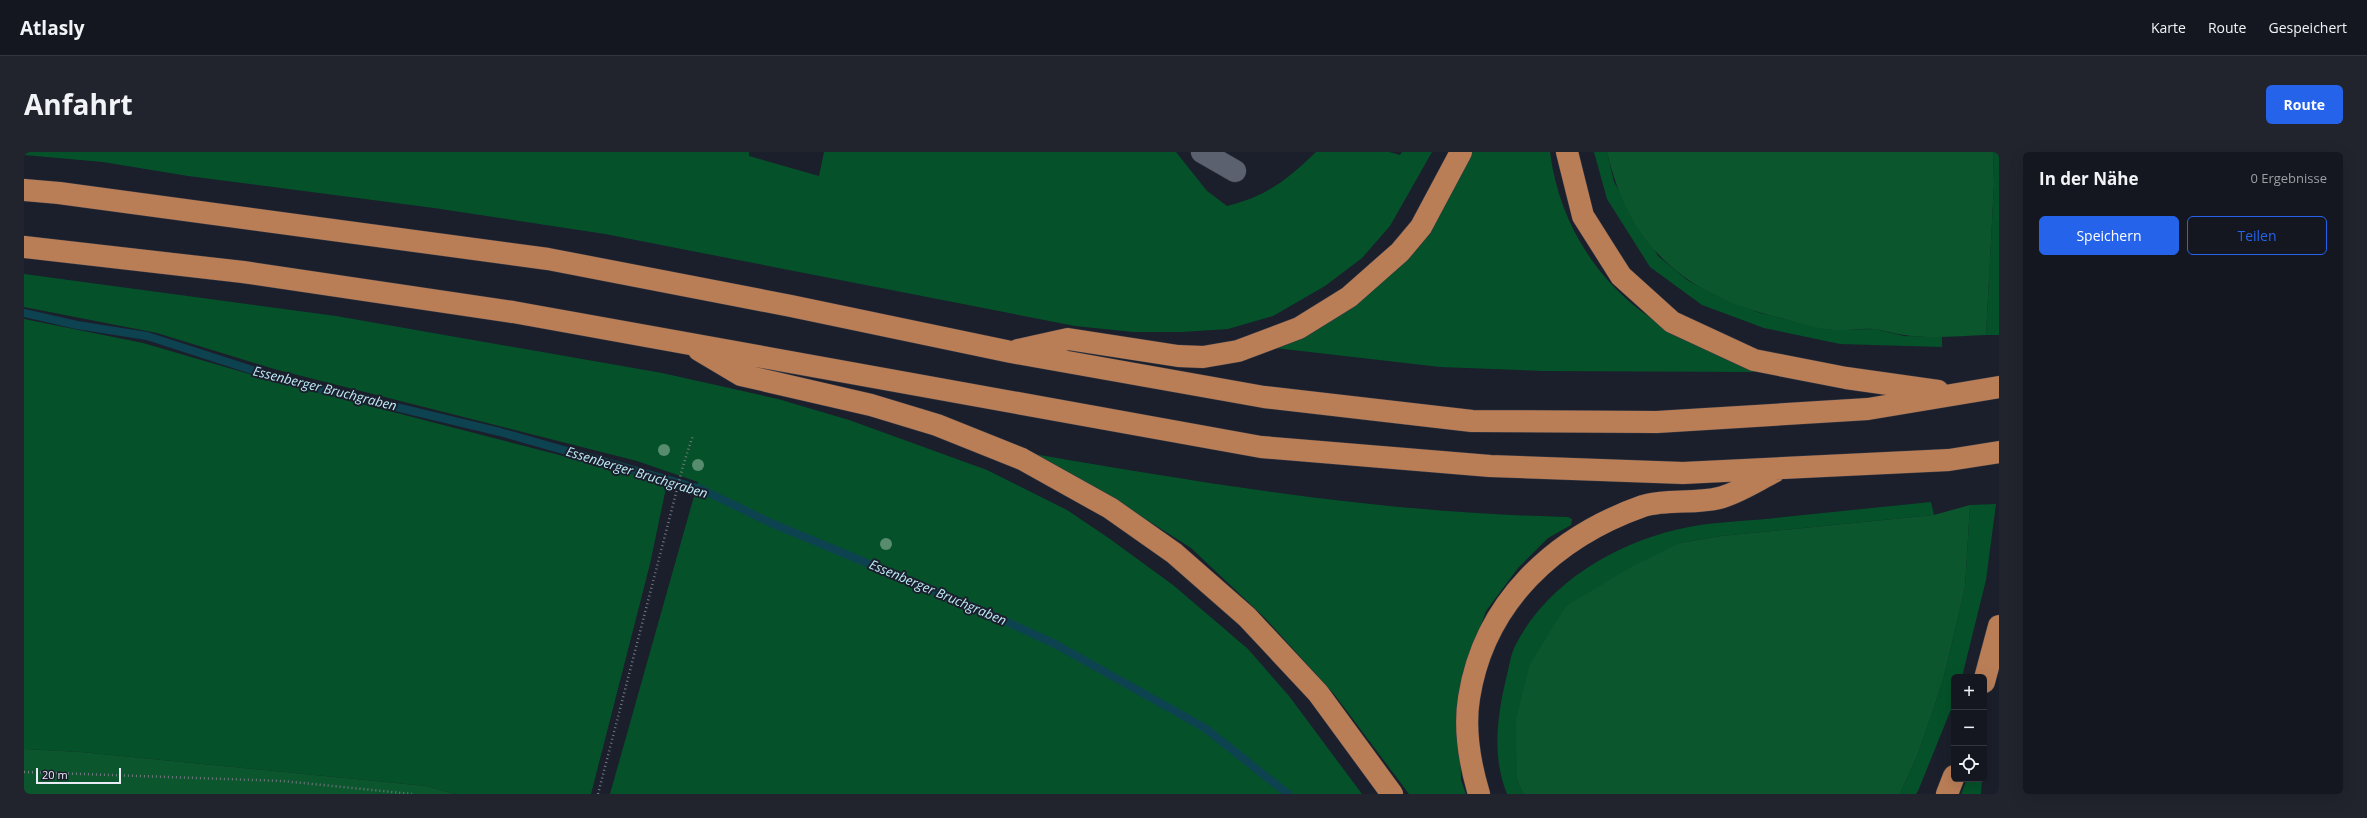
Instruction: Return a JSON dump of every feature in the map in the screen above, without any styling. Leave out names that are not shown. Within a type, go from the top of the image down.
[{"type":"highway","points":[[1011,352],[1068,339],[1178,356],[1203,357],[1238,351],[1299,328],[1349,297],[1400,252],[1421,227],[1461,152]]},
{"type":"highway","points":[[1567,152],[1583,216],[1621,276],[1672,322],[1754,360],[1846,378],[1961,394]]},
{"type":"highway","points":[[24,190],[67,194],[548,259],[791,306],[1011,352],[1264,397],[1472,421],[1665,421],[1868,409],[1999,387]]},
{"type":"highway","points":[[24,247],[243,272],[513,312],[1261,447],[1490,466],[1683,473],[1949,460],[1999,452]]},
{"type":"highway","points":[[685,342],[741,375],[871,406],[937,426],[1022,459],[1110,508],[1174,553],[1247,617],[1318,693],[1392,794]]},
{"type":"highway","points":[[1479,794],[1468,746],[1469,698],[1483,648],[1508,600],[1544,561],[1597,525],[1645,506],[1720,498],[1782,468]]},
{"type":"highway","points":[[1986,674],[1999,626]]},
{"type":"highway","points":[[1947,794],[1952,782]]},
{"type":"street","points":[[1202,152],[1235,171]]},
{"type":"path","points":[[598,794],[683,466],[693,435]]},
{"type":"path","points":[[24,772],[283,781],[412,794]]},
{"type":"green space","points":[[24,152],[749,152],[749,156],[819,176],[824,152],[1176,152],[1207,191],[1227,206],[1254,197],[1276,186],[1316,152],[1389,152],[1400,155],[1402,152],[1432,152],[1390,226],[1362,258],[1325,286],[1273,316],[1228,329],[1182,332],[1133,332],[1075,326],[605,234],[434,208],[188,176],[103,162],[24,155]]},
{"type":"green space","points":[[1469,152],[1550,152],[1555,181],[1564,209],[1576,235],[1591,259],[1609,281],[1629,301],[1653,319],[1678,334],[1758,372],[1543,371],[1440,367],[1275,348],[1370,291]]},
{"type":"green space","points":[[1594,152],[1607,152],[1614,182],[1658,256],[1687,280],[1718,297],[1760,313],[1831,330],[1875,329],[1904,336],[1942,337],[1942,347],[1840,344],[1764,328],[1702,305],[1650,267],[1607,199]]},
{"type":"green space","points":[[1607,152],[1993,152],[1994,184],[1986,335],[1924,337],[1874,329],[1832,330],[1750,310],[1720,297],[1692,282],[1668,264],[1648,242],[1631,216],[1617,186]]},
{"type":"green space","points":[[1993,152],[1999,152],[1999,335],[1986,335],[1994,184]]},
{"type":"green space","points":[[24,274],[336,316],[662,373],[778,399],[849,420],[987,470],[1067,510],[1110,539],[1173,585],[1248,649],[1289,696],[1362,794],[610,794],[698,482],[637,461],[274,369],[157,333],[24,307]]},
{"type":"green space","points":[[24,319],[143,343],[273,381],[667,483],[650,564],[591,794],[455,794],[426,786],[81,752],[24,749]]},
{"type":"green space","points":[[1034,454],[1234,487],[1300,496],[1433,510],[1568,517],[1572,519],[1571,525],[1548,538],[1518,568],[1486,611],[1466,668],[1460,731],[1461,780],[1466,794],[1409,794],[1334,694],[1264,617],[1191,548],[1108,495]]},
{"type":"green space","points":[[1931,502],[1934,515],[1721,536],[1680,543],[1517,779],[1523,794],[1507,794],[1499,766],[1498,722],[1513,650],[1529,623],[1546,602],[1566,583],[1588,567],[1612,553],[1637,542],[1663,533],[1689,527],[1713,523]]},
{"type":"green space","points":[[1996,504],[1986,580],[1963,674],[1951,674],[1951,709],[1918,791],[1916,794],[1900,794],[1918,754],[1943,681],[1965,588],[1970,505]]},
{"type":"green space","points":[[1970,505],[1965,588],[1943,681],[1918,754],[1900,794],[1523,794],[1517,779],[1516,720],[1530,664],[1566,606],[1633,566],[1680,543],[1721,536],[1934,515]]},
{"type":"green space","points":[[24,749],[81,752],[426,786],[455,794],[24,794]]},
{"type":"green space","points":[[1966,782],[1982,782],[1981,794],[1961,794]]},
{"type":"waterway","name":"Essenberger Bruchgraben","points":[[24,313],[77,325],[147,336],[283,380],[500,432],[701,489],[771,523],[992,615],[1055,644],[1205,728],[1288,794]]}]
